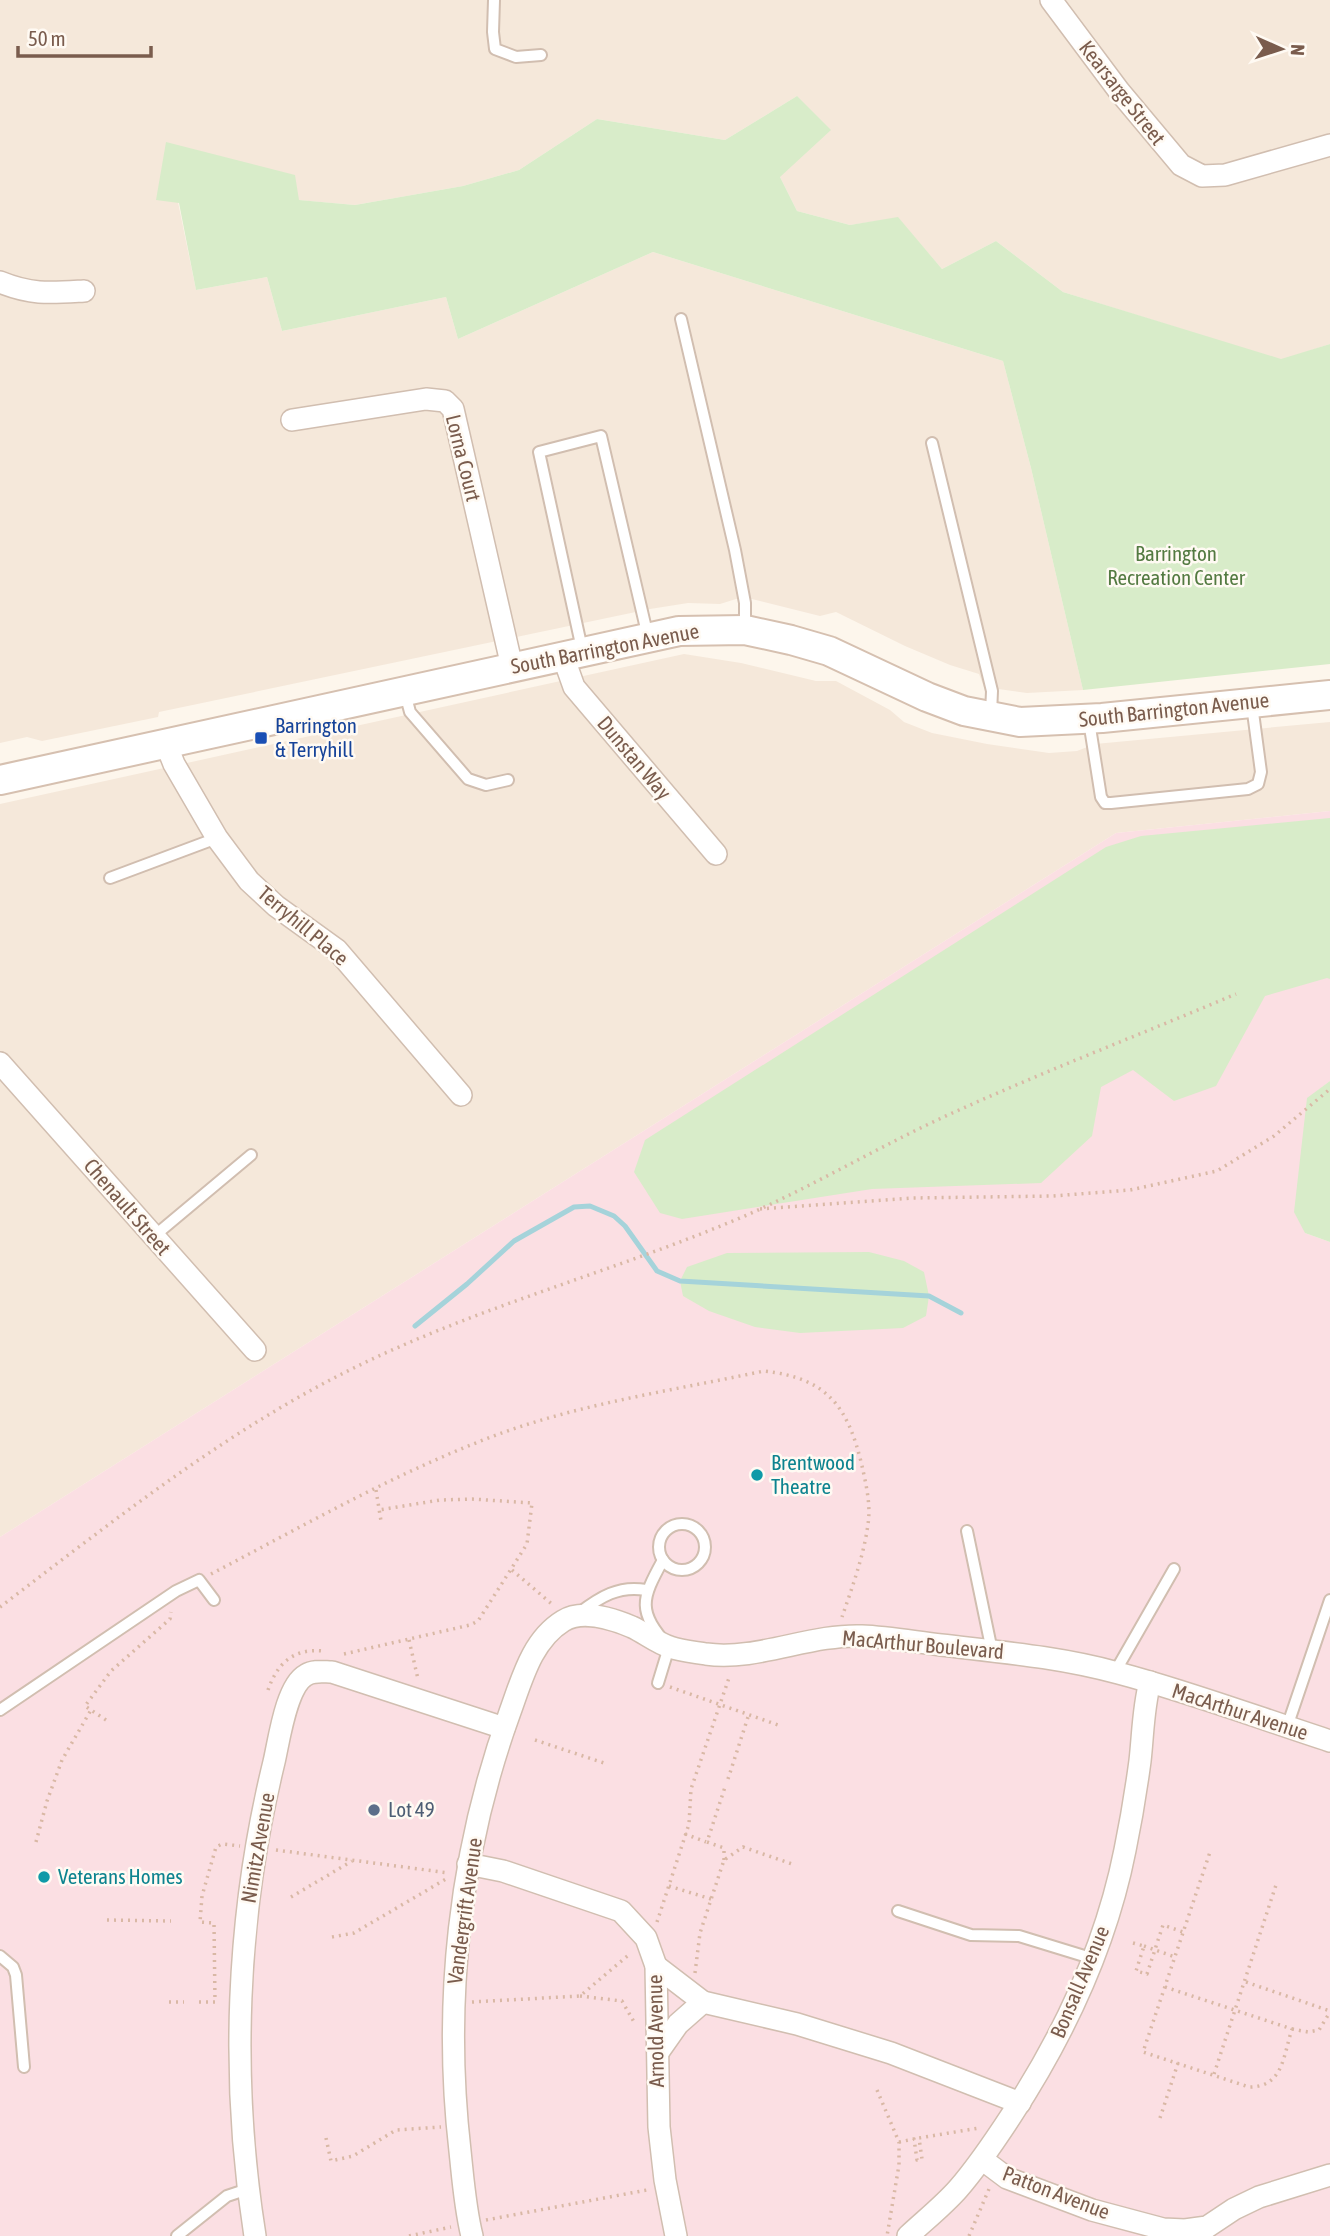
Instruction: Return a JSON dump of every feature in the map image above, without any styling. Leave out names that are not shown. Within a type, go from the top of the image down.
[{"type":"street","name":"Kearsarge Street","points":[[1051,0],[1113,83],[1181,165],[1202,176],[1225,175],[1330,145]]},
{"type":"street","points":[[0,282],[22,291],[46,294],[84,291]]},
{"type":"street","name":"Lorna Court","points":[[292,420],[426,399],[445,401],[453,409],[512,667]]},
{"type":"street","name":"South Barrington Avenue","points":[[0,780],[679,631],[746,630],[829,651],[927,697],[964,711],[1020,722],[1088,719],[1330,695]]},
{"type":"street","name":"Dunstan Way","points":[[573,654],[574,687],[716,854]]},
{"type":"street","name":"Terryhill Place","points":[[166,744],[174,764],[217,838],[249,881],[264,896],[346,959],[460,1095]]},
{"type":"street","name":"Chenault Street","points":[[0,1063],[255,1350]]},
{"type":"street","name":"MacArthur Boulevard","points":[[576,1615],[600,1618],[631,1627],[669,1647],[710,1655],[740,1654],[836,1636],[864,1636],[1043,1657],[1150,1682]]},
{"type":"street","name":"Vandergrift Avenue","points":[[470,2228],[457,2126],[453,2054],[456,1962],[468,1864],[488,1773],[535,1649],[547,1633],[565,1619],[576,1615]]},
{"type":"street","name":"Nimitz Avenue","points":[[255,2236],[243,2142],[239,2051],[248,1900],[264,1803],[295,1686],[306,1675],[318,1671],[332,1672],[504,1728]]},
{"type":"street","name":"MacArthur Avenue","points":[[1150,1682],[1330,1741]]},
{"type":"street","name":"Bonsall Avenue","points":[[908,2236],[956,2192],[982,2160],[1020,2103],[1072,2010],[1094,1959],[1114,1900],[1126,1849],[1150,1682]]},
{"type":"street","name":"Arnold Avenue","points":[[468,1864],[503,1871],[621,1911],[646,1938],[656,1966],[659,2127],[665,2180],[676,2236]]},
{"type":"street","points":[[656,1966],[703,2002],[797,2024],[867,2046],[1020,2103]]},
{"type":"street","points":[[659,2051],[678,2024],[703,2002]]},
{"type":"street","name":"Patton Avenue","points":[[982,2160],[1007,2178],[1093,2210],[1163,2229],[1185,2230],[1207,2227],[1259,2197],[1330,2175]]},
{"type":"lane","points":[[494,0],[495,49],[516,57],[541,55]]},
{"type":"lane","points":[[681,319],[746,603],[746,630]]},
{"type":"lane","points":[[573,654],[539,452],[601,436],[648,637]]},
{"type":"lane","points":[[932,443],[992,691],[991,717]]},
{"type":"lane","points":[[404,691],[410,712],[468,779],[486,785],[508,780]]},
{"type":"lane","points":[[1088,719],[1101,797],[1105,803],[1248,789],[1258,784],[1261,772],[1251,702]]},
{"type":"lane","points":[[110,878],[217,838]]},
{"type":"lane","points":[[153,1237],[251,1155]]},
{"type":"lane","points":[[658,1682],[669,1647],[652,1628],[647,1617],[646,1590],[663,1560],[659,1545],[665,1531],[679,1523],[695,1527],[700,1532],[706,1547],[696,1566],[682,1570],[663,1560]]},
{"type":"lane","points":[[967,1531],[992,1651]]},
{"type":"lane","points":[[1115,1672],[1174,1569]]},
{"type":"lane","points":[[0,1710],[176,1591],[199,1580],[214,1600]]},
{"type":"lane","points":[[576,1615],[594,1601],[613,1592],[634,1588],[646,1590]]},
{"type":"lane","points":[[1287,1727],[1330,1600]]},
{"type":"lane","points":[[898,1910],[971,1935],[1018,1936],[1094,1959]]},
{"type":"lane","points":[[0,1956],[13,1968],[16,1975],[24,2067]]},
{"type":"lane","points":[[177,2236],[226,2196],[248,2189]]},
{"type":"path","points":[[0,1607],[233,1438],[322,1385],[365,1363],[450,1327],[628,1263],[758,1209],[959,1110],[1236,994]]},
{"type":"path","points":[[758,1209],[912,1198],[1053,1196],[1130,1190],[1217,1171],[1274,1136],[1330,1089]]},
{"type":"path","points":[[199,1580],[438,1458],[500,1434],[567,1412],[764,1371],[789,1374],[815,1385],[836,1403],[851,1426],[867,1490],[868,1523],[836,1636]]},
{"type":"path","points":[[376,1490],[381,1521]]},
{"type":"path","points":[[336,1653],[351,1654],[470,1625],[478,1620],[527,1544],[532,1503],[440,1500],[379,1510]]},
{"type":"path","points":[[512,1570],[551,1604]]},
{"type":"path","points":[[106,1720],[85,1706],[111,1671],[170,1619],[171,1605]]},
{"type":"path","points":[[409,1640],[420,1688]]},
{"type":"path","points":[[268,1690],[274,1672],[286,1660],[315,1650],[328,1651]]},
{"type":"path","points":[[655,1929],[689,1824],[691,1789],[732,1667],[740,1654]]},
{"type":"path","points":[[658,1682],[781,1726]]},
{"type":"path","points":[[36,1842],[62,1760],[91,1710]]},
{"type":"path","points":[[728,1779],[749,1714]]},
{"type":"path","points":[[535,1740],[607,1764]]},
{"type":"path","points":[[707,1842],[726,1787]]},
{"type":"path","points":[[685,1834],[724,1848],[724,1860],[700,1933],[695,1974],[703,2002]]},
{"type":"path","points":[[199,2002],[215,2002],[214,1923],[198,1922],[202,1896],[216,1847],[222,1844],[243,1846]]},
{"type":"path","points":[[724,1860],[743,1847],[792,1864]]},
{"type":"path","points":[[1211,1849],[1143,2052],[1249,2087],[1263,2087],[1275,2080],[1292,2029]]},
{"type":"path","points":[[270,1850],[454,1874],[354,1933],[332,1937]]},
{"type":"path","points":[[291,1898],[354,1860]]},
{"type":"path","points":[[1214,2074],[1276,1885]]},
{"type":"path","points":[[669,1886],[711,1899]]},
{"type":"path","points":[[107,1920],[171,1921]]},
{"type":"path","points":[[1144,1946],[1136,1970],[1147,1974],[1163,1925],[1184,1932]]},
{"type":"path","points":[[1133,1943],[1175,1957]]},
{"type":"path","points":[[580,1996],[632,1952]]},
{"type":"path","points":[[1166,1987],[1308,2032],[1319,2031],[1330,2011],[1245,1982]]},
{"type":"path","points":[[463,2003],[580,1996],[622,2001],[634,2022]]},
{"type":"path","points":[[169,2002],[184,2002]]},
{"type":"path","points":[[1160,2118],[1178,2063]]},
{"type":"path","points":[[877,2090],[899,2142],[899,2165],[887,2236]]},
{"type":"path","points":[[326,2138],[331,2161],[353,2156],[396,2130],[443,2127]]},
{"type":"path","points":[[899,2142],[914,2139],[917,2160],[922,2159],[919,2138],[979,2128]]},
{"type":"path","points":[[969,2236],[989,2187]]},
{"type":"path","points":[[409,2236],[470,2228],[653,2189]]},
{"type":"shaded area","points":[[0,0],[1330,0],[1330,344],[1281,360],[1063,292],[996,241],[942,269],[898,218],[850,225],[797,211],[780,177],[797,96],[725,140],[597,119],[519,170],[463,186],[355,205],[298,200],[178,202],[196,290],[267,277],[282,331],[446,297],[458,339],[653,252],[1003,361],[1083,690],[1027,693],[984,687],[979,674],[905,646],[836,612],[820,616],[752,599],[736,599],[720,604],[688,603],[650,609],[159,712],[158,717],[42,741],[27,737],[0,743]]},
{"type":"shaded area","points":[[684,654],[741,663],[816,681],[836,681],[890,710],[904,722],[932,733],[1049,753],[1077,751],[1095,744],[1330,722],[1330,811],[1116,833],[0,1537],[0,804]]},
{"type":"shaded area","points":[[1330,811],[1330,1081],[1307,1099],[1305,1233],[1330,1242],[1330,2236],[0,2236],[0,1537],[1116,833]]},
{"type":"green space","name":"Barrington Recreation Center","points":[[797,96],[831,130],[780,177],[797,211],[850,225],[898,217],[942,269],[996,241],[1063,292],[1281,359],[1330,344],[1330,664],[1083,690],[1003,361],[653,252],[458,339],[446,297],[282,331],[267,277],[196,290],[179,203],[156,200],[166,142],[295,175],[299,200],[355,205],[463,186],[519,170],[597,119],[725,140]]},
{"type":"green space","points":[[1330,818],[1330,979],[1265,996],[1216,1086],[1174,1101],[1133,1070],[1101,1087],[1092,1136],[1041,1183],[872,1189],[682,1219],[660,1213],[634,1172],[645,1140],[1106,847],[1141,836]]},
{"type":"green space","points":[[1330,1081],[1330,1242],[1305,1233],[1294,1212],[1307,1098]]},
{"type":"green space","points":[[869,1252],[904,1261],[924,1272],[929,1296],[926,1316],[903,1328],[800,1333],[755,1327],[709,1311],[683,1296],[680,1281],[687,1267],[727,1253]]},
{"type":"waterway","points":[[415,1326],[514,1241],[574,1207],[590,1206],[614,1216],[625,1226],[657,1271],[680,1281],[929,1296],[961,1313]]},
{"type":"place","name":"Barrington & Terryhill","points":[[261,738]]},
{"type":"place","name":"Brentwood Theatre","points":[[757,1475]]},
{"type":"place","name":"Lot 49","points":[[374,1810]]},
{"type":"place","name":"Veterans Homes","points":[[44,1877]]}]
